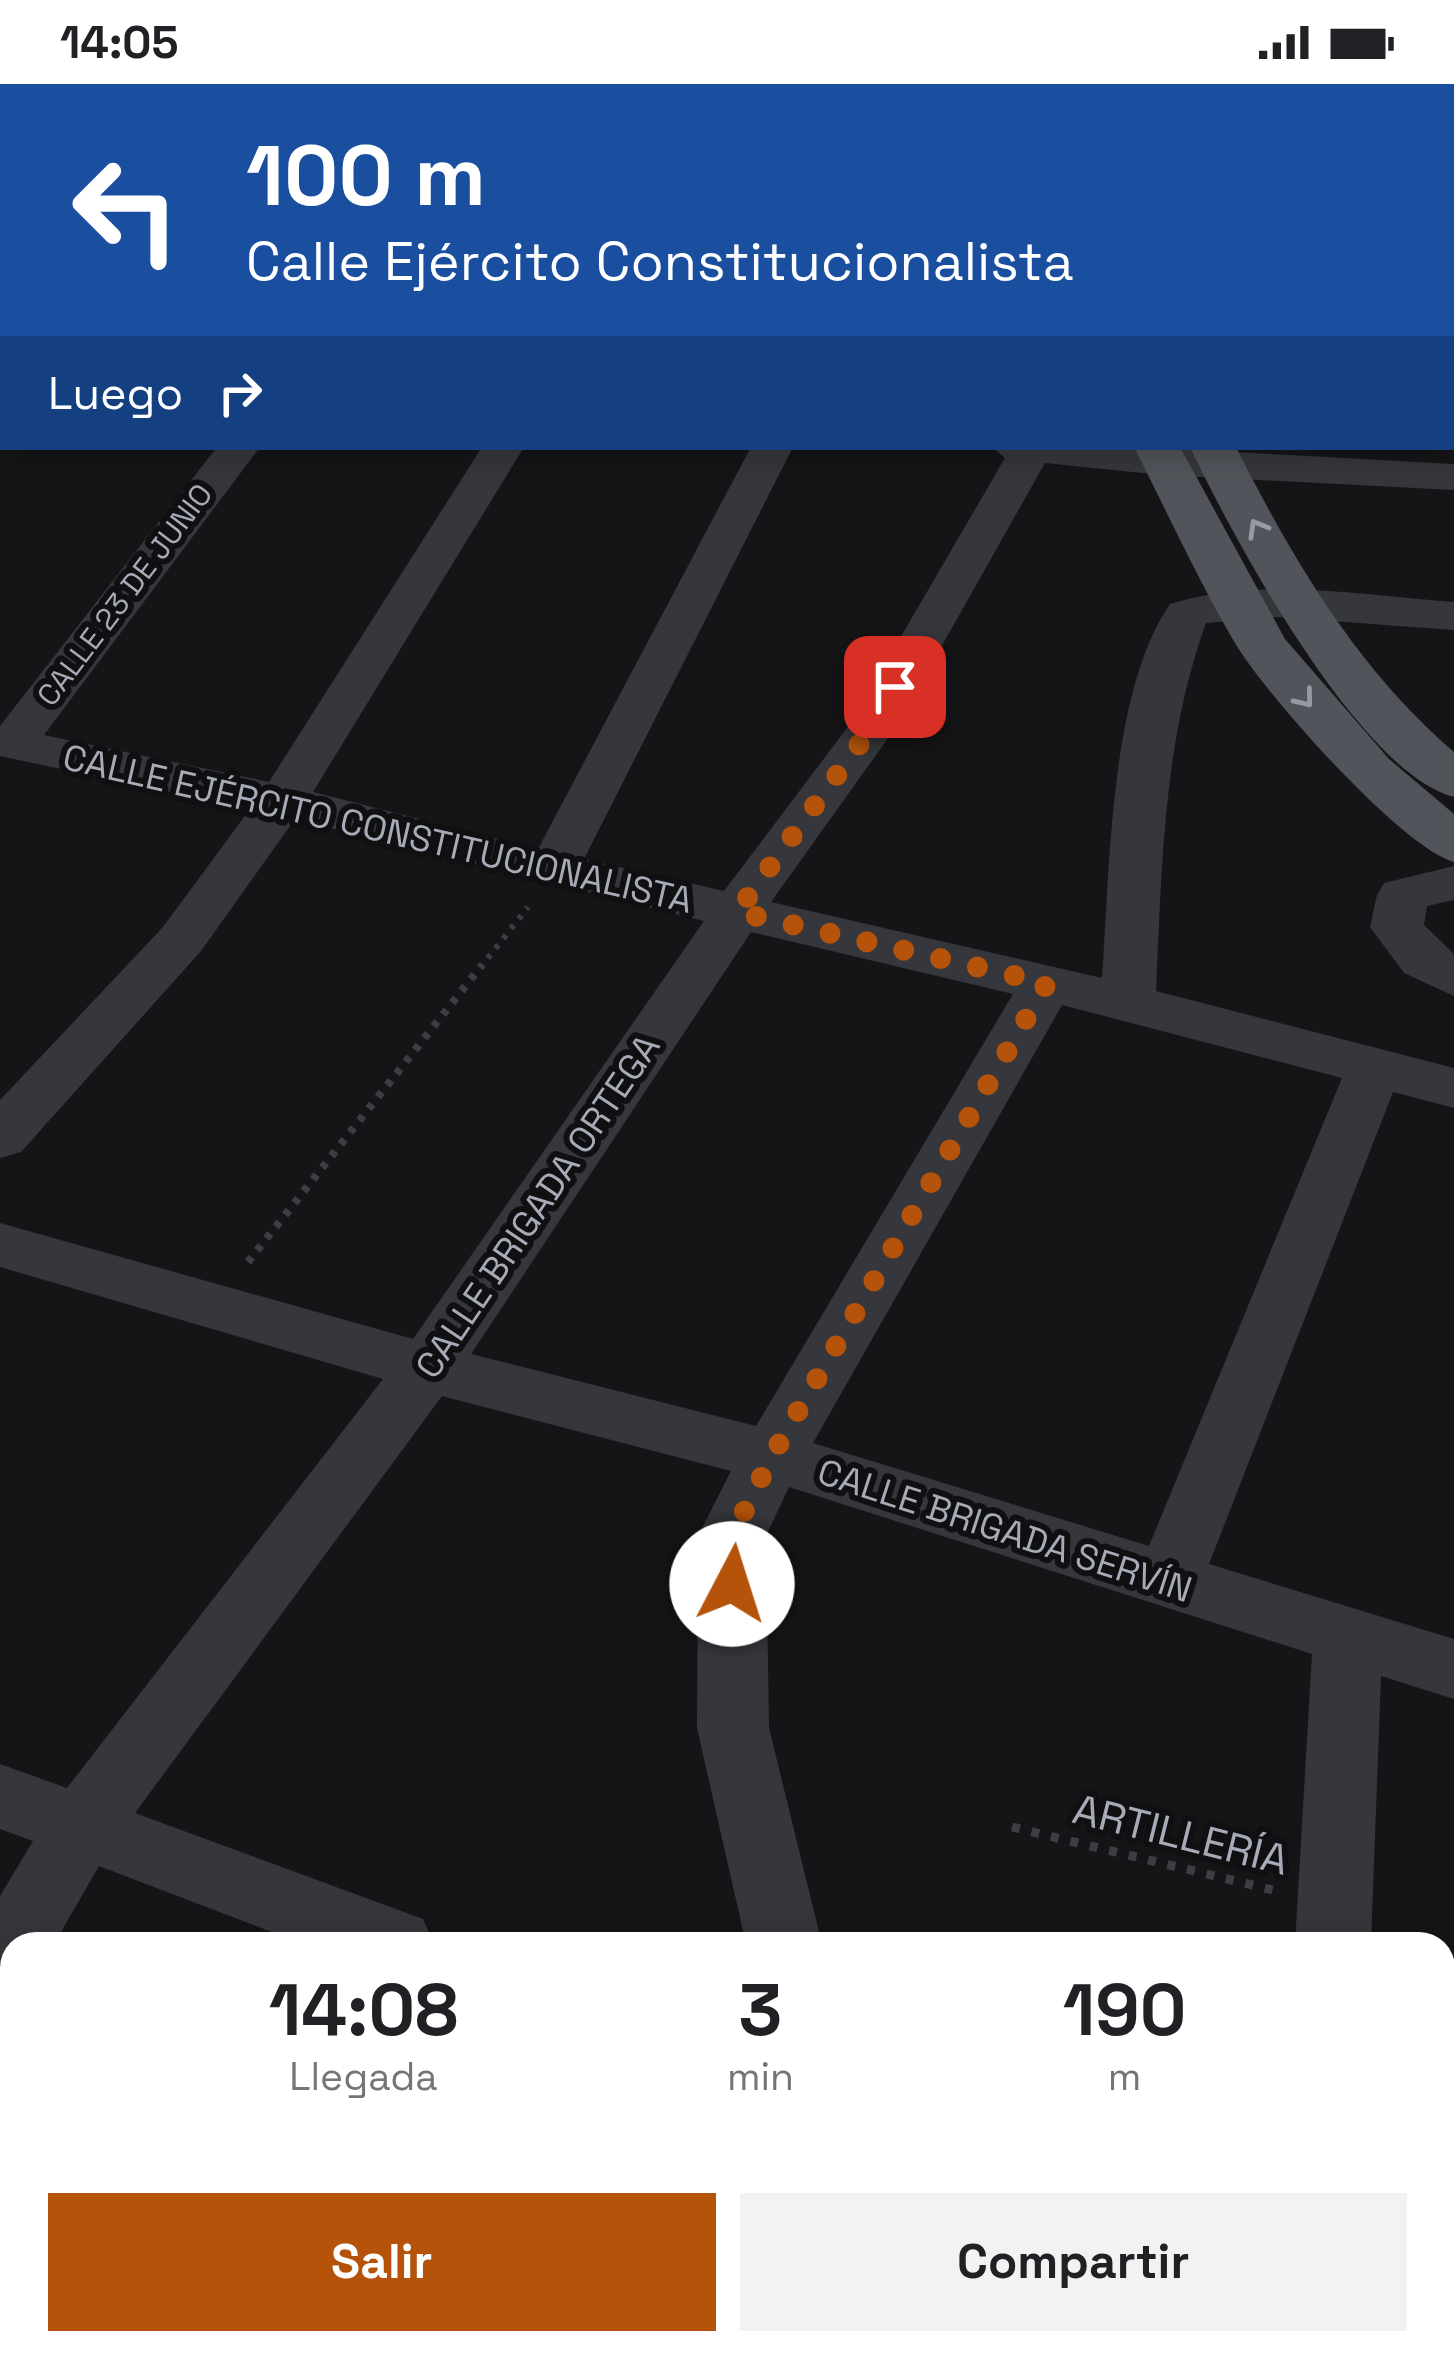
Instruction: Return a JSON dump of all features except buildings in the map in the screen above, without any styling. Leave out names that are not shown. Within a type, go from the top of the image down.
[{"type":"main road","points":[[1160,455],[1262,645],[1370,771],[1454,844]]},
{"type":"main road","points":[[1217,456],[1327,647],[1378,708],[1452,776]]},
{"type":"street","name":"CALLE 23 DE JUNIO","points":[[6,742],[237,450]]},
{"type":"street","points":[[0,1137],[182,939],[283,800],[501,450]]},
{"type":"street","points":[[553,869],[770,450]]},
{"type":"street","name":"CALLE BRIGADA ORTEGA","points":[[21,1932],[83,1825],[428,1368],[737,912],[872,727],[1021,450]]},
{"type":"street","points":[[1061,450],[1217,456],[1454,477]]},
{"type":"street","points":[[1128,1002],[1140,798],[1160,687],[1186,614],[1237,604],[1454,616]]},
{"type":"street","name":"CALLE EJÉRCITO CONSTITUCIONALISTA","points":[[6,742],[283,800],[553,869],[1128,1002],[1454,1088]]},
{"type":"street","points":[[1454,883],[1403,895],[1397,927],[1423,961],[1454,978]]},
{"type":"street","points":[[781,1932],[734,1728],[732,1536],[772,1456],[1047,983]]},
{"type":"street","points":[[1168,1582],[1374,1068]]},
{"type":"street","name":"CALLE BRIGADA SERVÍN","points":[[0,1245],[428,1368],[772,1456],[1454,1669]]},
{"type":"street","points":[[1334,1924],[1348,1638]]},
{"type":"street","points":[[0,1796],[364,1932]]},
{"type":"path","points":[[213,1306],[517,924],[553,869]]},
{"type":"path","name":"ARTILLERÍA","points":[[1012,1827],[1334,1924]]},
{"type":"route","points":[[732,1584],[732,1536],[772,1456],[1047,983],[737,912],[872,727],[895,687]]}]
